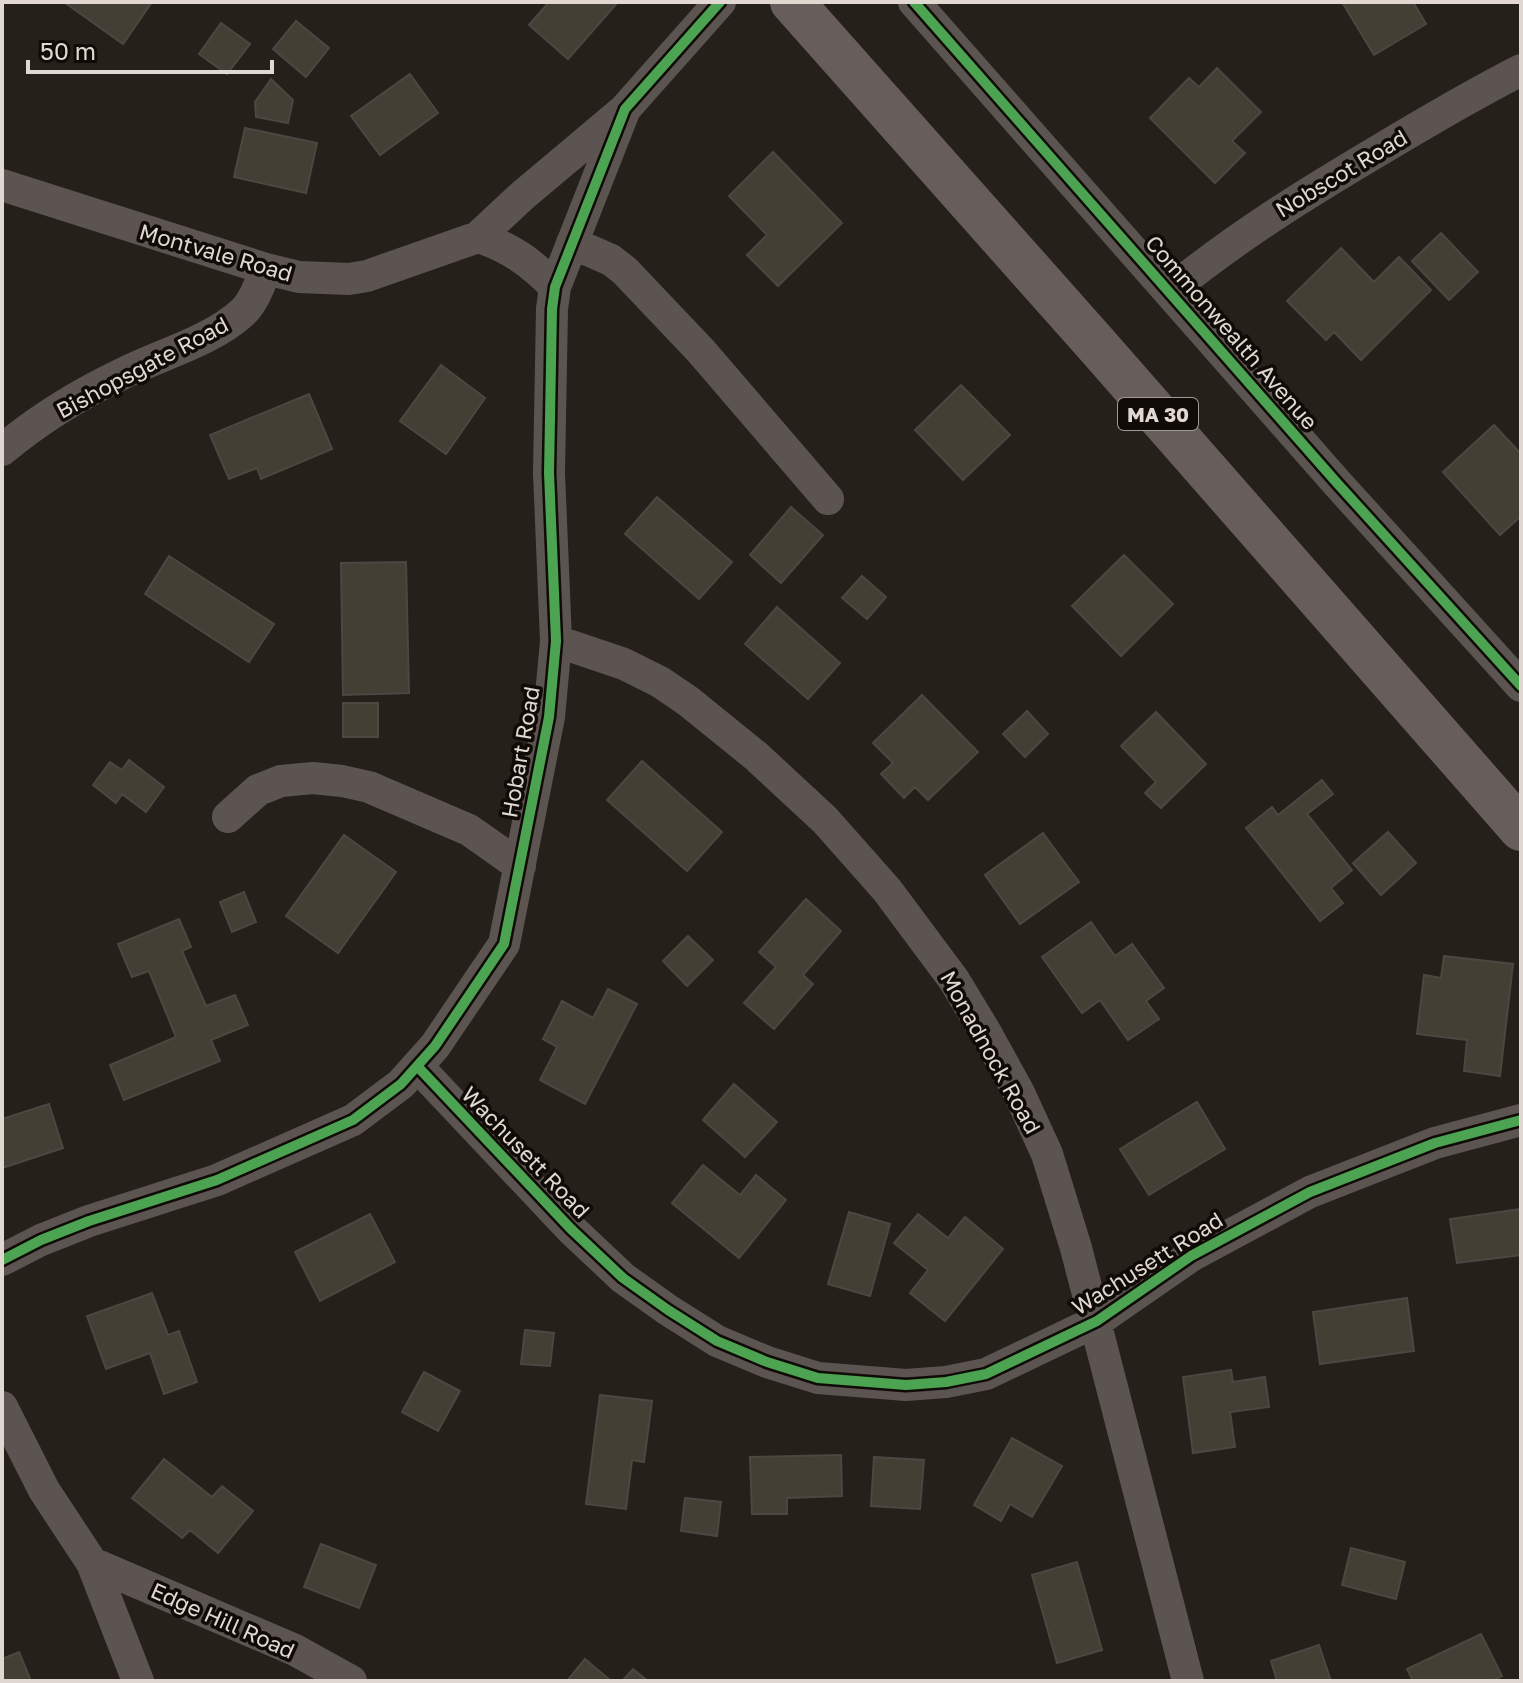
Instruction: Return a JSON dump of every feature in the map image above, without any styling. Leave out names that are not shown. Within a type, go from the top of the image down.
[{"type":"main road","name":"MA 30","points":[[792,2],[1521,829]]},
{"type":"street","name":"Hobart Road","points":[[2,1260],[89,1221],[217,1180],[353,1120],[380,1102],[418,1067],[504,944],[549,717],[556,641],[549,473],[555,287],[625,109],[720,2]]},
{"type":"street","name":"Commonwealth Avenue","points":[[914,2],[1337,483],[1521,686]]},
{"type":"street","name":"Nobscot Road","points":[[1170,291],[1284,206],[1521,70]]},
{"type":"street","name":"Montvale Road","points":[[2,185],[266,269],[299,277],[349,279],[367,276],[478,237],[625,109]]},
{"type":"street","points":[[478,237],[523,258],[555,287]]},
{"type":"street","points":[[572,243],[611,260],[625,271],[701,351],[828,499]]},
{"type":"street","name":"Bishopsgate Road","points":[[2,450],[42,420],[92,390],[232,320],[251,302],[266,269]]},
{"type":"street","name":"Monadnock Road","points":[[556,641],[624,664],[660,682],[756,756],[815,811],[887,890],[954,980],[1019,1093],[1047,1154],[1097,1321],[1188,1681]]},
{"type":"street","points":[[228,817],[258,790],[281,781],[313,778],[342,781],[369,787],[469,830],[520,866]]},
{"type":"street","name":"Wachusett Road","points":[[418,1067],[571,1229],[623,1278],[668,1310],[717,1341],[767,1362],[818,1378],[906,1385],[946,1382],[986,1374],[1097,1321],[1191,1256],[1310,1192],[1435,1143],[1521,1120]]},
{"type":"street","points":[[2,1407],[44,1490],[92,1563],[138,1681]]},
{"type":"street","name":"Edge Hill Road","points":[[92,1563],[295,1650],[351,1681]]},
{"type":"building","points":[[64,2],[152,2],[123,44]]},
{"type":"building","points":[[549,2],[618,2],[568,59],[529,25]]},
{"type":"building","points":[[1342,2],[1413,2],[1426,24],[1374,55]]},
{"type":"building","points":[[296,21],[329,48],[306,77],[273,49]]},
{"type":"building","points":[[221,23],[250,44],[227,74],[199,54]]},
{"type":"building","points":[[1217,68],[1261,112],[1232,141],[1245,153],[1215,183],[1150,118],[1189,78],[1199,87]]},
{"type":"building","points":[[410,74],[438,113],[380,155],[351,116]]},
{"type":"building","points":[[271,79],[293,100],[288,123],[256,117],[255,102]]},
{"type":"building","points":[[245,128],[317,143],[306,193],[234,177]]},
{"type":"building","points":[[773,152],[842,223],[778,286],[747,255],[767,235],[729,196]]},
{"type":"building","points":[[1441,233],[1478,272],[1449,300],[1412,261]]},
{"type":"building","points":[[1341,248],[1374,282],[1399,257],[1431,290],[1361,360],[1334,332],[1326,340],[1287,301]]},
{"type":"building","points":[[441,365],[485,398],[446,454],[400,421]]},
{"type":"building","points":[[961,385],[1010,435],[963,480],[915,430]]},
{"type":"building","points":[[309,394],[332,449],[261,479],[257,468],[229,479],[210,435]]},
{"type":"building","points":[[1494,425],[1521,454],[1521,516],[1500,535],[1443,472]]},
{"type":"building","points":[[657,497],[732,562],[699,599],[625,534]]},
{"type":"building","points":[[791,507],[823,535],[781,583],[750,555]]},
{"type":"building","points":[[1124,555],[1173,604],[1121,656],[1072,606]]},
{"type":"building","points":[[169,556],[274,624],[249,662],[145,594]]},
{"type":"building","points":[[406,562],[409,693],[343,695],[341,563]]},
{"type":"building","points":[[862,576],[886,597],[867,619],[842,598]]},
{"type":"building","points":[[777,607],[840,663],[808,699],[745,644]]},
{"type":"building","points":[[922,695],[978,752],[928,800],[915,787],[904,798],[881,774],[893,763],[873,743]]},
{"type":"building","points":[[343,703],[378,703],[378,737],[343,737]]},
{"type":"building","points":[[1027,711],[1048,734],[1025,757],[1003,734]]},
{"type":"building","points":[[1156,712],[1206,764],[1161,808],[1145,793],[1156,782],[1121,746]]},
{"type":"building","points":[[129,760],[164,787],[146,812],[122,794],[116,803],[93,785],[110,762],[122,770]]},
{"type":"building","points":[[642,761],[722,832],[687,871],[607,800]]},
{"type":"building","points":[[1322,780],[1333,794],[1307,814],[1352,870],[1331,888],[1343,903],[1320,921],[1246,828],[1272,807],[1278,815]]},
{"type":"building","points":[[1388,832],[1416,863],[1381,895],[1353,863]]},
{"type":"building","points":[[1043,833],[1079,882],[1020,924],[985,875]]},
{"type":"building","points":[[344,835],[396,872],[338,953],[286,916]]},
{"type":"building","points":[[244,892],[256,922],[232,932],[220,902]]},
{"type":"building","points":[[806,899],[841,931],[803,975],[813,984],[774,1029],[744,1003],[776,967],[759,952]]},
{"type":"building","points":[[179,919],[191,947],[182,951],[206,1006],[235,995],[248,1025],[211,1040],[220,1061],[124,1100],[110,1065],[176,1037],[149,971],[132,977],[118,944]]},
{"type":"building","points":[[1091,922],[1115,956],[1132,944],[1164,988],[1146,1001],[1159,1019],[1128,1040],[1100,1000],[1082,1013],[1042,957]]},
{"type":"building","points":[[688,936],[713,960],[687,986],[663,961]]},
{"type":"building","points":[[1444,956],[1513,964],[1500,1076],[1464,1071],[1467,1040],[1417,1034],[1424,975],[1441,978]]},
{"type":"building","points":[[608,989],[637,1004],[585,1104],[540,1080],[557,1047],[543,1039],[562,1001],[593,1018]]},
{"type":"building","points":[[734,1084],[777,1122],[745,1157],[703,1120]]},
{"type":"building","points":[[1197,1102],[1225,1149],[1149,1195],[1120,1149]]},
{"type":"building","points":[[49,1104],[63,1148],[2,1168],[2,1119]]},
{"type":"building","points":[[703,1165],[740,1195],[756,1175],[786,1200],[739,1258],[672,1203]]},
{"type":"building","points":[[1521,1209],[1521,1255],[1457,1263],[1450,1219]]},
{"type":"building","points":[[849,1212],[890,1224],[870,1296],[828,1284]]},
{"type":"building","points":[[370,1214],[395,1262],[320,1301],[295,1252]]},
{"type":"building","points":[[918,1214],[948,1238],[965,1217],[1003,1249],[945,1321],[910,1293],[928,1270],[894,1243]]},
{"type":"building","points":[[152,1293],[168,1335],[179,1331],[197,1382],[164,1394],[150,1353],[106,1369],[87,1316]]},
{"type":"building","points":[[1407,1298],[1414,1351],[1320,1364],[1313,1312]]},
{"type":"building","points":[[525,1330],[554,1333],[550,1366],[521,1364]]},
{"type":"building","points":[[1231,1370],[1233,1382],[1265,1377],[1269,1407],[1230,1412],[1235,1447],[1193,1453],[1183,1377]]},
{"type":"building","points":[[424,1372],[460,1391],[438,1431],[402,1412]]},
{"type":"building","points":[[600,1395],[652,1401],[644,1462],[632,1460],[626,1509],[586,1504]]},
{"type":"building","points":[[1012,1438],[1062,1466],[1032,1517],[1010,1504],[1001,1521],[974,1505]]},
{"type":"building","points":[[841,1455],[842,1496],[787,1498],[787,1514],[752,1514],[750,1457]]},
{"type":"building","points":[[874,1457],[924,1460],[920,1509],[871,1506]]},
{"type":"building","points":[[164,1459],[212,1497],[222,1486],[253,1511],[218,1553],[190,1530],[182,1538],[132,1498]]},
{"type":"building","points":[[685,1498],[721,1502],[717,1536],[681,1531]]},
{"type":"building","points":[[321,1544],[376,1565],[359,1608],[304,1587]]},
{"type":"building","points":[[1351,1548],[1405,1562],[1396,1599],[1342,1585]]},
{"type":"building","points":[[1077,1562],[1102,1650],[1057,1663],[1032,1575]]},
{"type":"building","points":[[1481,1634],[1502,1676],[1491,1681],[1413,1681],[1407,1669]]},
{"type":"building","points":[[1319,1645],[1331,1681],[1277,1681],[1271,1661]]},
{"type":"building","points":[[19,1652],[31,1681],[2,1681],[2,1659]]},
{"type":"building","points":[[585,1659],[611,1681],[567,1681]]},
{"type":"building","points":[[633,1669],[648,1681],[622,1681]]},
{"type":"cycle path","points":[[2,1260],[89,1221],[217,1180],[353,1120],[401,1084],[435,1046],[504,944],[549,717],[556,641],[549,473],[555,287],[625,109],[720,2]]},
{"type":"cycle path","points":[[914,2],[1337,483],[1521,686]]},
{"type":"cycle path","points":[[418,1067],[571,1229],[623,1278],[668,1310],[717,1341],[767,1362],[818,1378],[906,1385],[946,1382],[986,1374],[1097,1321],[1191,1256],[1310,1192],[1435,1143],[1521,1120]]}]
